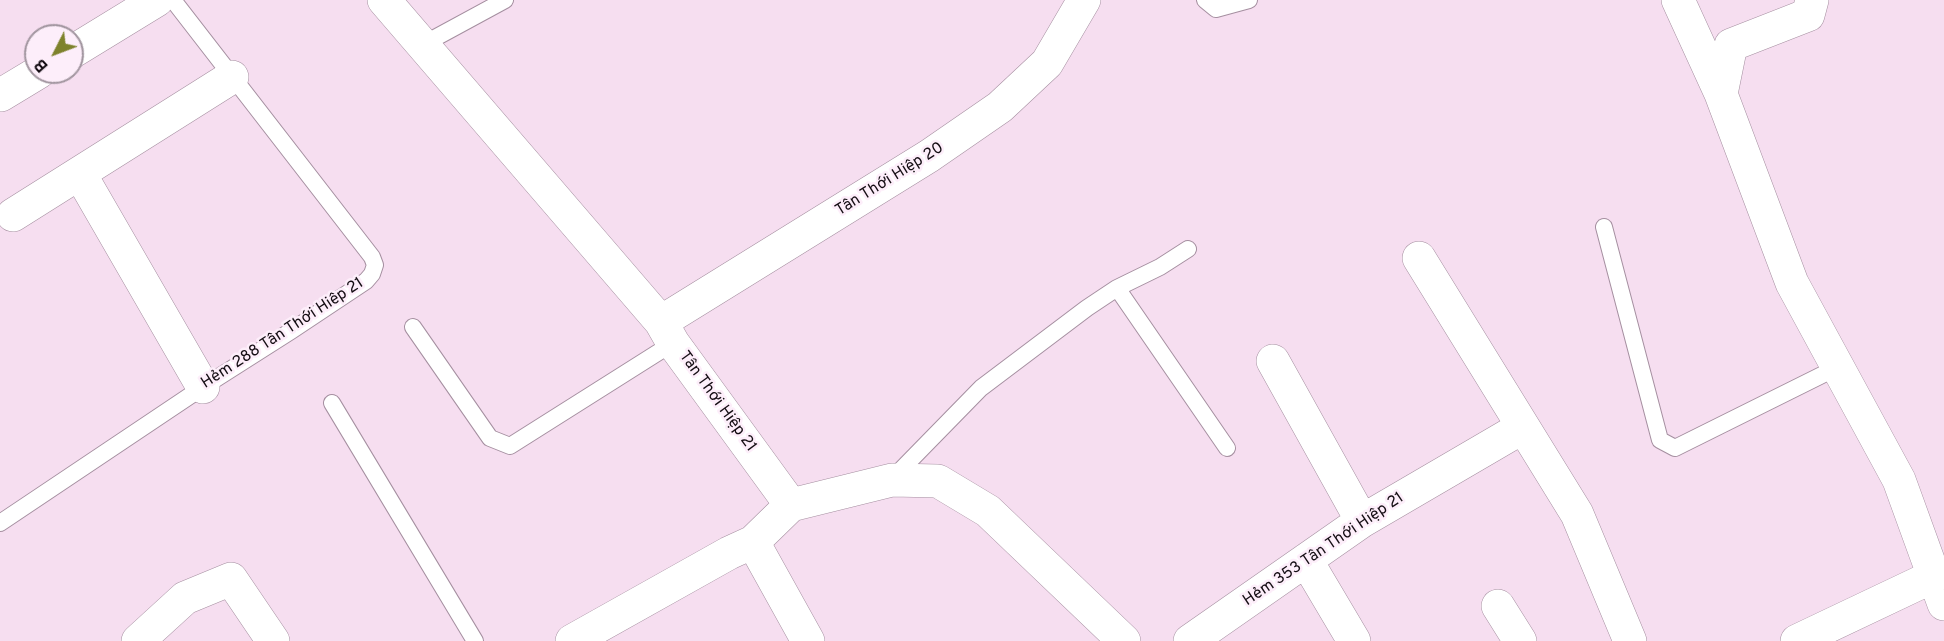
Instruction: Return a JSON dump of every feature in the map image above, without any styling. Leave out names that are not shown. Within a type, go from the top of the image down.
[{"type":"street","points":[[84,45],[157,0]]},
{"type":"street","name":"Tân Thới Hiệp 21","points":[[384,0],[667,332],[791,505]]},
{"type":"street","name":"Tân Thới Hiệp 20","points":[[667,332],[1000,107],[1047,63],[1084,0]]},
{"type":"street","points":[[1677,0],[1721,94],[1792,283],[1899,480],[1939,590],[1797,641]]},
{"type":"street","points":[[1721,94],[1731,45],[1808,15],[1812,0]]},
{"type":"street","points":[[14,215],[232,77]]},
{"type":"street","points":[[1,95],[24,81]]},
{"type":"street","points":[[80,174],[203,387]]},
{"type":"street","points":[[1419,258],[1577,514],[1630,641]]},
{"type":"street","points":[[1273,361],[1362,521]]},
{"type":"street","name":"Hẻm 353 Tân Thới Hiệp 21","points":[[1190,641],[1362,521],[1523,427]]},
{"type":"street","points":[[572,641],[729,553],[753,542],[791,505],[892,480],[938,481],[988,511],[1124,641]]},
{"type":"street","points":[[753,542],[808,641]]},
{"type":"street","points":[[1306,560],[1354,641]]},
{"type":"street","points":[[138,641],[184,598],[231,579],[273,641]]},
{"type":"street","points":[[1498,606],[1520,641]]},
{"type":"lane","name":"Hẻm 288 Tân Thới Hiêp 21","points":[[0,523],[366,281],[375,265],[372,257],[173,0]]},
{"type":"lane","points":[[422,45],[505,0]]},
{"type":"lane","points":[[1205,0],[1216,9],[1249,0]]},
{"type":"lane","points":[[1604,227],[1660,440],[1675,448],[1838,367]]},
{"type":"lane","points":[[892,480],[981,388],[1087,308],[1188,249]]},
{"type":"lane","points":[[1118,288],[1227,448]]},
{"type":"lane","points":[[413,327],[490,438],[510,446],[667,332]]},
{"type":"lane","points":[[332,403],[475,641]]}]
